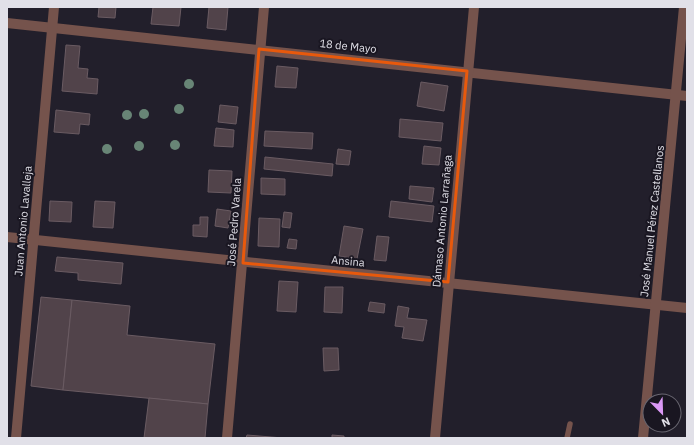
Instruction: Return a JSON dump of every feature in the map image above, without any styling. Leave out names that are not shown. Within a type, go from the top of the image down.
[{"type":"street","name":"Juan Antonio Lavalleja","points":[[16,438],[54,7]]},
{"type":"street","name":"José Pedro Varela","points":[[227,438],[243,263],[259,49],[264,7]]},
{"type":"street","name":"Dámaso Antonio Larrañaga","points":[[435,438],[467,71],[474,7]]},
{"type":"street","name":"José Manuel Pérez Castellanos","points":[[643,438],[684,7]]},
{"type":"street","name":"18 de Mayo","points":[[7,23],[467,71],[687,96]]},
{"type":"street","name":"Ansina","points":[[7,237],[243,263],[448,282],[687,308]]},
{"type":"lane","points":[[567,438],[570,424]]},
{"type":"highlighted area","points":[[259,49],[467,71],[448,282],[243,263]]},
{"type":"building","points":[[99,7],[116,7],[115,18],[98,17]]},
{"type":"building","points":[[153,7],[181,7],[179,26],[151,24]]},
{"type":"building","points":[[209,7],[228,7],[226,30],[207,28]]},
{"type":"building","points":[[66,45],[80,46],[78,68],[88,69],[87,78],[98,79],[97,94],[62,91]]},
{"type":"building","points":[[277,66],[298,68],[296,88],[275,87]]},
{"type":"building","points":[[421,82],[448,86],[444,111],[417,106]]},
{"type":"building","points":[[220,105],[238,107],[236,124],[218,122]]},
{"type":"building","points":[[56,110],[90,114],[89,125],[80,124],[79,134],[54,132]]},
{"type":"building","points":[[400,119],[443,123],[441,141],[399,137]]},
{"type":"building","points":[[216,128],[234,130],[233,147],[214,146]]},
{"type":"building","points":[[265,131],[313,133],[312,149],[264,146]]},
{"type":"building","points":[[424,146],[441,148],[439,165],[422,164]]},
{"type":"building","points":[[338,149],[351,151],[349,165],[336,164]]},
{"type":"building","points":[[265,157],[333,164],[332,176],[264,169]]},
{"type":"building","points":[[209,170],[232,171],[231,193],[208,192]]},
{"type":"building","points":[[261,178],[285,179],[285,195],[261,194]]},
{"type":"building","points":[[410,186],[434,188],[432,202],[409,199]]},
{"type":"building","points":[[50,201],[72,202],[71,222],[49,221]]},
{"type":"building","points":[[95,201],[115,202],[113,228],[93,227]]},
{"type":"building","points":[[391,201],[434,206],[432,222],[389,217]]},
{"type":"building","points":[[217,209],[231,211],[228,228],[215,226]]},
{"type":"building","points":[[284,212],[292,213],[290,228],[282,227]]},
{"type":"building","points":[[200,217],[208,217],[207,237],[193,236],[193,225],[200,225]]},
{"type":"building","points":[[259,218],[280,219],[279,247],[258,246]]},
{"type":"building","points":[[344,226],[363,229],[357,259],[339,256]]},
{"type":"building","points":[[377,236],[389,237],[386,261],[374,260]]},
{"type":"building","points":[[289,239],[297,240],[296,249],[287,248]]},
{"type":"building","points":[[57,257],[123,263],[121,284],[78,280],[78,273],[55,271]]},
{"type":"building","points":[[279,281],[298,282],[296,312],[277,311]]},
{"type":"building","points":[[325,287],[343,287],[342,313],[324,312]]},
{"type":"building","points":[[41,297],[72,300],[63,390],[31,386]]},
{"type":"building","points":[[72,300],[130,306],[127,335],[215,344],[208,404],[63,390]]},
{"type":"building","points":[[370,302],[385,304],[384,313],[368,311]]},
{"type":"building","points":[[398,306],[409,308],[407,318],[427,320],[423,341],[402,338],[404,327],[395,326]]},
{"type":"building","points":[[323,348],[338,348],[339,370],[324,371]]},
{"type":"building","points":[[149,398],[208,404],[205,438],[144,438]]},
{"type":"building","points":[[247,435],[283,438],[246,438]]},
{"type":"building","points":[[332,435],[344,436],[344,438],[332,438]]}]
